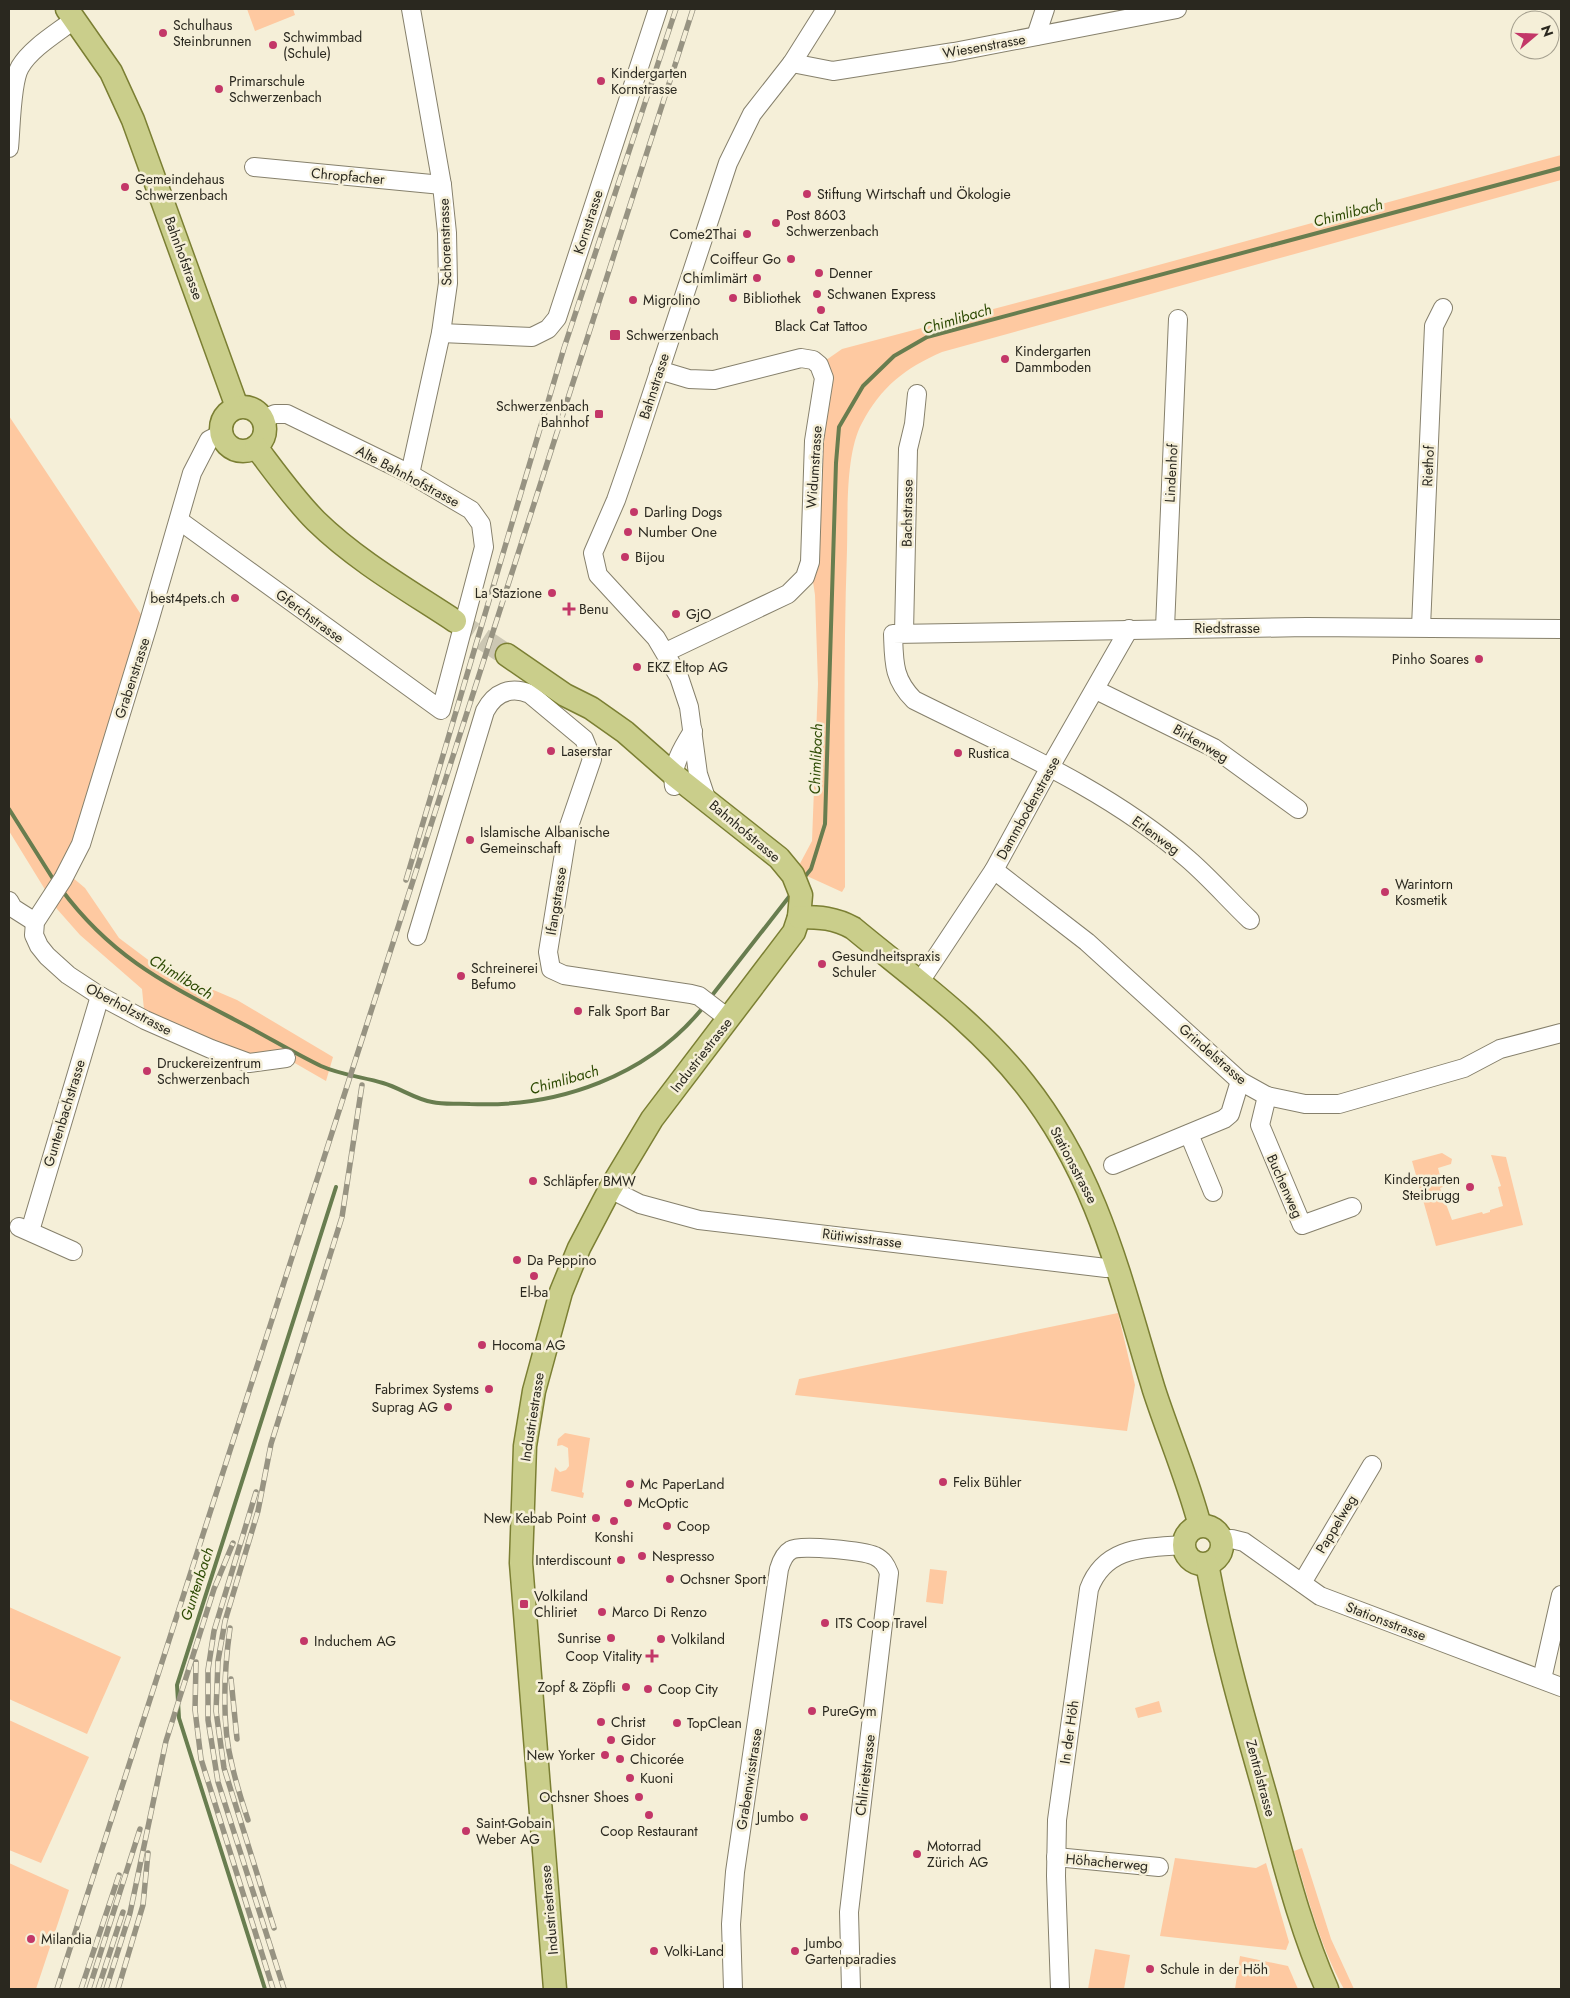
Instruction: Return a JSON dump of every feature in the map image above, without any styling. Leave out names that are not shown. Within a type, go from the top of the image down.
[{"type":"main road","name":"Bahnhofstrasse","points":[[71,14],[111,72],[133,120],[238,407]]},
{"type":"main road","points":[[238,407],[255,410],[263,419],[264,437],[256,447],[238,451],[227,445],[221,434],[220,427],[225,414],[238,407]]},
{"type":"main road","points":[[256,447],[302,506],[338,541],[382,573],[455,621]]},
{"type":"main road","name":"Bahnhofstrasse","points":[[507,655],[565,695],[591,708],[646,750],[669,780],[706,798],[779,858],[794,896]]},
{"type":"main road","name":"Bahnhofstrasse","points":[[565,695],[585,716],[669,780],[761,861],[794,896]]},
{"type":"main road","name":"Stationsstrasse","points":[[794,896],[823,917],[838,920],[853,928],[985,1039],[1024,1082],[1060,1136],[1084,1178],[1118,1266],[1153,1385],[1195,1506],[1200,1526]]},
{"type":"main road","name":"Industriestrasse","points":[[555,1989],[521,1563],[521,1504],[526,1446],[542,1355],[561,1292],[610,1189],[652,1120],[723,1014],[790,938],[794,896]]},
{"type":"main road","points":[[1200,1526],[1206,1526],[1216,1531],[1222,1540],[1219,1555],[1207,1564],[1194,1562],[1188,1558],[1184,1545],[1187,1534],[1200,1526]]},
{"type":"main road","name":"Zentralstrasse","points":[[1207,1564],[1218,1618],[1277,1839],[1312,1956],[1327,1989]]},
{"type":"street","name":"Schorenstrasse","points":[[410,474],[441,333],[448,283],[447,233],[442,185],[411,9]]},
{"type":"street","name":"Kornstrasse","points":[[441,333],[532,337],[548,329],[557,318],[658,9]]},
{"type":"street","name":"Bahnstrasse","points":[[706,798],[689,753],[693,731],[683,686],[666,652],[651,632],[598,575],[593,553],[616,500],[728,163],[752,114],[792,63],[826,9]]},
{"type":"street","points":[[1036,36],[1045,9]]},
{"type":"street","name":"Wiesenstrasse","points":[[792,63],[833,71],[1177,10]]},
{"type":"street","points":[[9,148],[18,70],[25,60],[71,14]]},
{"type":"street","name":"Chropfacher","points":[[254,167],[442,185]]},
{"type":"street","name":"Riethof","points":[[1421,627],[1434,326],[1443,308]]},
{"type":"street","name":"Lindenhof","points":[[1165,628],[1178,319]]},
{"type":"street","name":"Widumstrasse","points":[[659,370],[689,379],[714,380],[801,358],[813,360],[819,365],[824,378],[814,442],[810,562],[806,577],[788,594],[666,652]]},
{"type":"street","name":"Bachstrasse","points":[[917,394],[914,424],[908,449],[898,634],[894,668],[903,689],[914,700],[1050,767]]},
{"type":"street","name":"Alte Bahnhofstrasse","points":[[263,419],[275,414],[287,414],[410,474],[470,510],[481,524],[484,547],[441,710]]},
{"type":"street","name":"Grabenstrasse","points":[[35,922],[81,844],[180,521],[192,473],[209,440],[221,434]]},
{"type":"street","name":"Gferchstrasse","points":[[180,521],[441,710]]},
{"type":"street","name":"Riedstrasse","points":[[898,634],[1165,628],[1421,627],[1561,629]]},
{"type":"street","name":"Dammbodenstrasse","points":[[919,983],[994,870],[1129,629]]},
{"type":"street","name":"Ifangstrasse","points":[[417,936],[485,710],[496,696],[513,690],[522,691],[530,694],[584,739],[592,759],[568,829],[548,952],[551,969],[564,975],[699,996],[723,1014]]},
{"type":"street","name":"Birkenweg","points":[[1096,690],[1214,748],[1298,809]]},
{"type":"street","points":[[646,750],[662,753],[689,753],[691,766],[669,780]]},
{"type":"street","name":"Erlenweg","points":[[1050,767],[1116,806],[1188,859],[1250,920]]},
{"type":"street","name":"Grindelstrasse","points":[[994,870],[1087,942],[1240,1081],[1267,1096],[1305,1104],[1339,1104],[1464,1068],[1500,1049],[1561,1033]]},
{"type":"street","points":[[9,901],[13,908],[35,922]]},
{"type":"street","name":"Oberholzstrasse","points":[[35,922],[34,935],[39,946],[47,956],[68,975],[100,996],[145,1020],[210,1049],[249,1063],[286,1058]]},
{"type":"street","name":"Guntenbachstrasse","points":[[73,1251],[24,1229],[100,996]]},
{"type":"street","points":[[1113,1165],[1224,1119],[1230,1114],[1240,1081]]},
{"type":"street","name":"Buchenweg","points":[[1267,1096],[1260,1126],[1274,1164],[1302,1225],[1352,1208]]},
{"type":"street","points":[[1189,1134],[1213,1192]]},
{"type":"street","name":"Rütiwisstrasse","points":[[610,1189],[640,1204],[698,1220],[1106,1268],[1118,1266]]},
{"type":"street","name":"Pappelweg","points":[[1302,1584],[1372,1465]]},
{"type":"street","name":"Stationsstrasse","points":[[1222,1540],[1232,1539],[1244,1542],[1320,1596],[1561,1687]]},
{"type":"street","name":"In der Höh","points":[[1060,1989],[1056,1857],[1057,1820],[1087,1600],[1094,1577],[1099,1568],[1110,1560],[1140,1549],[1184,1545]]},
{"type":"street","name":"Chlirietstrasse","points":[[779,1569],[781,1561],[790,1550],[804,1547],[868,1553],[884,1561],[889,1573],[849,1912],[851,1989]]},
{"type":"street","name":"Grabenwisstrasse","points":[[733,1989],[731,1924],[736,1865],[779,1569]]},
{"type":"street","points":[[1542,1679],[1561,1595]]},
{"type":"street","name":"Höhacherweg","points":[[1056,1857],[1159,1867]]},
{"type":"shaded area","points":[[247,9],[293,9],[295,15],[255,31]]},
{"type":"shaded area","points":[[1561,155],[1561,180],[942,352],[905,372],[895,380],[877,399],[862,423],[853,451],[848,485],[844,719],[845,887],[842,892],[796,871],[812,841],[818,684],[815,595],[810,562],[819,365],[842,349],[1111,278]]},
{"type":"shaded area","points":[[9,416],[148,625],[66,872],[85,888],[119,938],[155,965],[237,1000],[333,1057],[326,1081],[286,1058],[249,1063],[145,1020],[142,989],[80,935],[57,909],[9,831]]},
{"type":"shaded area","points":[[1442,1153],[1452,1159],[1451,1164],[1438,1168],[1443,1187],[1440,1188],[1452,1220],[1482,1212],[1483,1214],[1503,1206],[1498,1187],[1501,1186],[1491,1155],[1506,1157],[1523,1225],[1436,1246],[1412,1161]]},
{"type":"shaded area","points":[[1118,1313],[1135,1385],[1127,1431],[795,1395],[799,1379]]},
{"type":"shaded area","points":[[565,1433],[590,1438],[582,1492],[584,1493],[583,1498],[551,1491],[555,1467],[560,1472],[566,1470],[569,1466],[568,1448],[562,1445],[557,1446],[558,1439]]},
{"type":"shaded area","points":[[930,1569],[947,1571],[943,1604],[926,1602]]},
{"type":"shaded area","points":[[9,1607],[121,1657],[87,1734],[9,1699]]},
{"type":"shaded area","points":[[1159,1701],[1162,1712],[1138,1718],[1135,1708]]},
{"type":"shaded area","points":[[9,1720],[89,1757],[41,1863],[9,1850]]},
{"type":"shaded area","points":[[1302,1848],[1331,1939],[1354,1989],[1344,1989],[1321,1939],[1294,1851]]},
{"type":"shaded area","points":[[1175,1858],[1256,1868],[1266,1863],[1289,1942],[1286,1950],[1160,1936]]},
{"type":"shaded area","name":"Milandia","points":[[9,1863],[69,1890],[36,1989],[9,1989]]},
{"type":"shaded area","points":[[1095,1949],[1130,1955],[1124,1989],[1088,1989]]},
{"type":"shaded area","points":[[1240,1956],[1288,1966],[1298,1989],[1235,1989]]},
{"type":"waterway","name":"Chimlibach","points":[[803,879],[811,869],[825,824],[836,463],[839,427],[863,386],[894,356],[927,337],[1561,168]]},
{"type":"waterway","name":"Chimlibach","points":[[9,809],[55,882]]},
{"type":"waterway","name":"Chimlibach","points":[[61,889],[81,913],[121,952],[165,982],[321,1066],[336,1072],[383,1083],[426,1101],[437,1103],[503,1104],[536,1100],[600,1083],[629,1069],[657,1051],[682,1030],[705,1005]]},
{"type":"waterway","name":"Chimlibach","points":[[710,998],[792,893]]},
{"type":"waterway","name":"Guntenbach","points":[[265,1989],[179,1718],[177,1685],[336,1187]]},
{"type":"tunnel","points":[[455,621],[507,655]]},
{"type":"railway","points":[[406,880],[564,348],[676,9]]},
{"type":"railway","points":[[57,1989],[693,9]]},
{"type":"railway","points":[[274,1928],[224,1768],[216,1711],[218,1661],[225,1621],[258,1511],[271,1444],[342,1217],[362,1085]]},
{"type":"railway","points":[[256,1492],[214,1631],[208,1670],[208,1720],[218,1782],[284,1989]]},
{"type":"railway","points":[[106,1989],[130,1913],[166,1741],[214,1589],[233,1543]]},
{"type":"railway","points":[[230,1628],[225,1679],[226,1731],[234,1772],[248,1820]]},
{"type":"railway","points":[[196,1662],[195,1710],[201,1759],[273,1989]]},
{"type":"railway","points":[[231,1679],[237,1739]]},
{"type":"railway","points":[[89,1989],[140,1829]]},
{"type":"railway","points":[[118,1989],[143,1905],[148,1853]]},
{"type":"railway","points":[[81,1989],[119,1875]]},
{"type":"railway","points":[[98,1989],[123,1912]]},
{"type":"place","name":"Schulhaus Steinbrunnen","points":[[163,33]]},
{"type":"place","name":"Schwimmbad (Schule)","points":[[273,45]]},
{"type":"place","name":"Kindergarten Kornstrasse","points":[[601,81]]},
{"type":"place","name":"Primarschule Schwerzenbach","points":[[219,89]]},
{"type":"place","name":"Gemeindehaus Schwerzenbach","points":[[125,187]]},
{"type":"place","name":"Stiftung Wirtschaft und Ökologie","points":[[807,194]]},
{"type":"place","name":"Post 8603 Schwerzenbach","points":[[776,223]]},
{"type":"place","name":"Come2Thai","points":[[747,234]]},
{"type":"place","name":"Coiffeur Go","points":[[791,259]]},
{"type":"place","name":"Denner","points":[[819,273]]},
{"type":"place","name":"Chimlimärt","points":[[757,278]]},
{"type":"place","name":"Schwanen Express","points":[[817,294]]},
{"type":"place","name":"Bibliothek","points":[[733,298]]},
{"type":"place","name":"Migrolino","points":[[633,300]]},
{"type":"place","name":"Black Cat Tattoo","points":[[821,310]]},
{"type":"place","name":"Schwerzenbach","points":[[615,335]]},
{"type":"place","name":"Kindergarten Dammboden","points":[[1005,359]]},
{"type":"place","name":"Schwerzenbach Bahnhof","points":[[599,414]]},
{"type":"place","name":"Darling Dogs","points":[[634,512]]},
{"type":"place","name":"Number One","points":[[628,532]]},
{"type":"place","name":"Bijou","points":[[625,557]]},
{"type":"place","name":"La Stazione","points":[[552,593]]},
{"type":"place","name":"best4pets.ch","points":[[235,598]]},
{"type":"place","name":"Benu","points":[[569,609]]},
{"type":"place","name":"GjO","points":[[676,614]]},
{"type":"place","name":"Pinho Soares","points":[[1479,659]]},
{"type":"place","name":"EKZ Eltop AG","points":[[637,667]]},
{"type":"place","name":"Laserstar","points":[[551,751]]},
{"type":"place","name":"Rustica","points":[[958,753]]},
{"type":"place","name":"Islamische Albanische Gemeinschaft","points":[[470,840]]},
{"type":"place","name":"Warintorn Kosmetik","points":[[1385,892]]},
{"type":"place","name":"Gesundheitspraxis Schuler","points":[[822,964]]},
{"type":"place","name":"Schreinerei Befumo","points":[[461,976]]},
{"type":"place","name":"Falk Sport Bar","points":[[578,1011]]},
{"type":"place","name":"Druckereizentrum Schwerzenbach","points":[[147,1071]]},
{"type":"place","name":"Schläpfer BMW","points":[[533,1181]]},
{"type":"place","name":"Kindergarten Steibrugg","points":[[1470,1187]]},
{"type":"place","name":"Da Peppino","points":[[517,1260]]},
{"type":"place","name":"El-ba","points":[[534,1276]]},
{"type":"place","name":"Hocoma AG","points":[[482,1345]]},
{"type":"place","name":"Fabrimex Systems","points":[[489,1389]]},
{"type":"place","name":"Suprag AG","points":[[448,1407]]},
{"type":"place","name":"Felix Bühler","points":[[943,1482]]},
{"type":"place","name":"Mc PaperLand","points":[[630,1484]]},
{"type":"place","name":"McOptic","points":[[628,1503]]},
{"type":"place","name":"New Kebab Point","points":[[596,1518]]},
{"type":"place","name":"Konshi","points":[[614,1521]]},
{"type":"place","name":"Coop","points":[[667,1526]]},
{"type":"place","name":"Nespresso","points":[[642,1556]]},
{"type":"place","name":"Interdiscount","points":[[621,1560]]},
{"type":"place","name":"Ochsner Sport","points":[[670,1579]]},
{"type":"place","name":"Volkiland Chliriet","points":[[524,1604]]},
{"type":"place","name":"Marco Di Renzo","points":[[602,1612]]},
{"type":"place","name":"ITS Coop Travel","points":[[825,1623]]},
{"type":"place","name":"Sunrise","points":[[611,1638]]},
{"type":"place","name":"Volkiland","points":[[661,1639]]},
{"type":"place","name":"Induchem AG","points":[[304,1641]]},
{"type":"place","name":"Coop Vitality","points":[[652,1656]]},
{"type":"place","name":"Zopf & Zöpfli","points":[[626,1687]]},
{"type":"place","name":"Coop City","points":[[648,1689]]},
{"type":"place","name":"PureGym","points":[[812,1711]]},
{"type":"place","name":"Christ","points":[[601,1722]]},
{"type":"place","name":"TopClean","points":[[677,1723]]},
{"type":"place","name":"Gidor","points":[[611,1740]]},
{"type":"place","name":"New Yorker","points":[[605,1755]]},
{"type":"place","name":"Chicorée","points":[[620,1759]]},
{"type":"place","name":"Kuoni","points":[[630,1778]]},
{"type":"place","name":"Ochsner Shoes","points":[[639,1797]]},
{"type":"place","name":"Coop Restaurant","points":[[649,1815]]},
{"type":"place","name":"Jumbo","points":[[804,1817]]},
{"type":"place","name":"Saint-Gobain Weber AG","points":[[466,1831]]},
{"type":"place","name":"Motorrad Zürich AG","points":[[917,1854]]},
{"type":"place","name":"Milandia","points":[[31,1939]]},
{"type":"place","name":"Volki-Land","points":[[654,1951]]},
{"type":"place","name":"Jumbo Gartenparadies","points":[[795,1951]]},
{"type":"place","name":"Schule in der Höh","points":[[1150,1969]]}]
